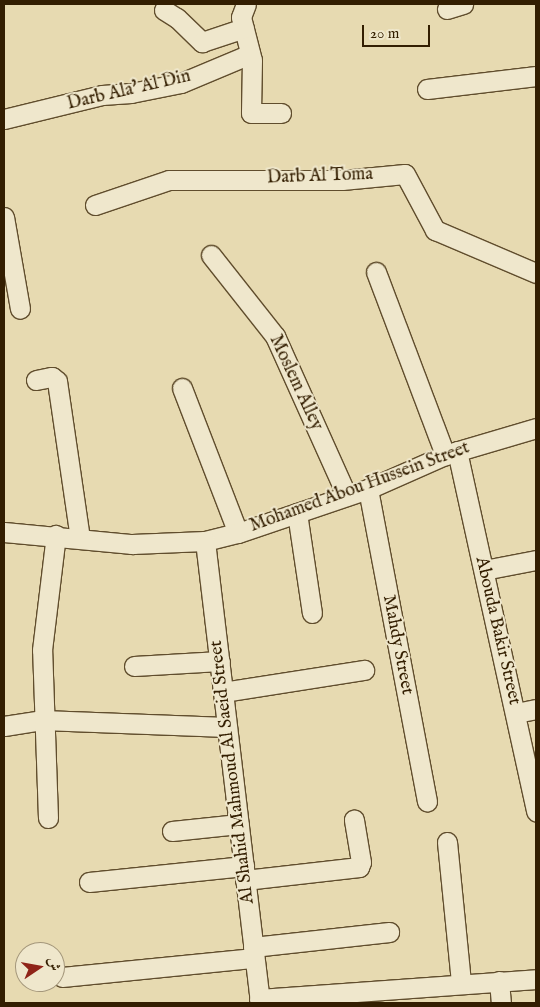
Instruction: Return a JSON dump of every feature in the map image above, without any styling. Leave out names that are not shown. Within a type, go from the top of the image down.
[{"type":"street","points":[[246,4],[240,10],[250,54],[251,113],[281,112]]},
{"type":"street","points":[[164,10],[177,18],[202,42],[244,28]]},
{"type":"street","name":"Darb Ala' Al Din","points":[[4,119],[102,95],[131,93],[181,83],[250,54]]},
{"type":"street","points":[[427,89],[536,76]]},
{"type":"street","name":"Darb Al Toma","points":[[95,204],[169,180],[342,180],[405,174],[435,230],[536,273]]},
{"type":"street","points":[[4,217],[8,259],[20,309]]},
{"type":"street","name":"Moslem Alley","points":[[210,255],[275,336],[347,496]]},
{"type":"street","name":"Abouda Bakir Street","points":[[376,272],[451,453],[484,570],[536,811]]},
{"type":"street","points":[[36,380],[52,377],[57,381],[80,538]]},
{"type":"street","points":[[182,388],[238,533]]},
{"type":"street","name":"Mohamed Abou Hussein Street","points":[[4,532],[56,535],[132,544],[206,541],[238,533],[368,489],[451,453],[536,428]]},
{"type":"street","name":"Mahdy Street","points":[[368,489],[427,801]]},
{"type":"street","points":[[297,513],[312,613]]},
{"type":"street","points":[[48,818],[42,720],[42,650],[56,535]]},
{"type":"street","name":"Al Shahid Mahmoud Al Saeid Street","points":[[206,541],[260,1001]]},
{"type":"street","points":[[484,570],[536,560]]},
{"type":"street","points":[[134,666],[220,661]]},
{"type":"street","points":[[223,692],[364,670]]},
{"type":"street","points":[[516,713],[536,709]]},
{"type":"street","points":[[4,726],[42,720],[228,727]]},
{"type":"street","points":[[88,882],[359,867],[361,862],[354,820]]},
{"type":"street","points":[[172,831],[238,824]]},
{"type":"street","points":[[447,842],[461,983]]},
{"type":"street","points":[[65,977],[254,953],[389,932]]},
{"type":"street","points":[[260,1001],[461,983],[536,979]]},
{"type":"street","points":[[499,981],[501,1003]]}]
